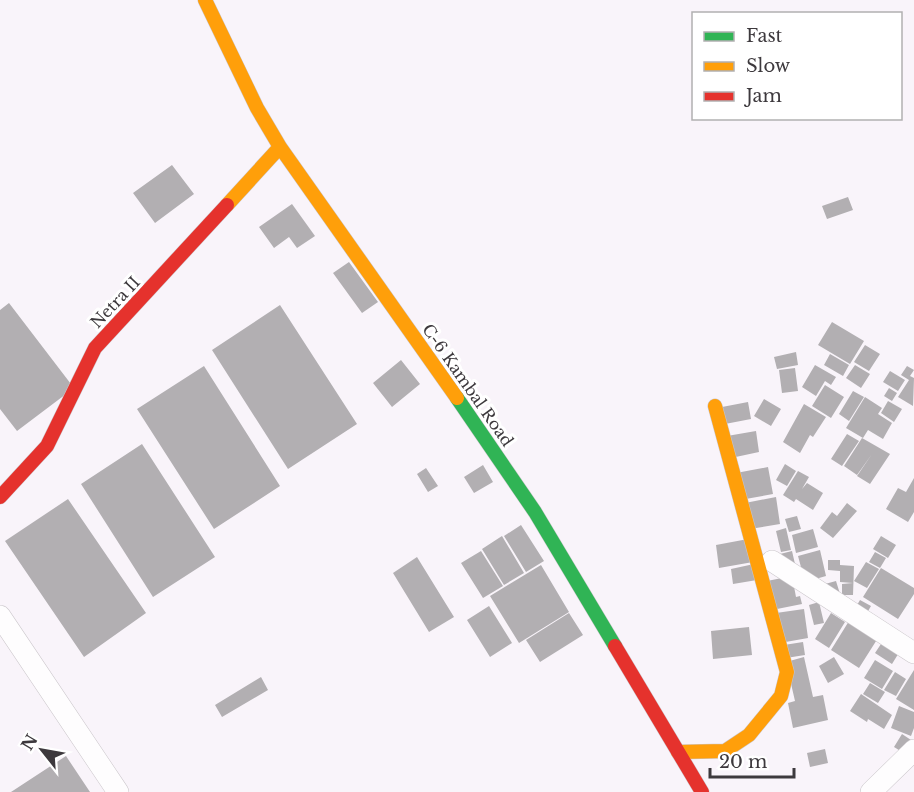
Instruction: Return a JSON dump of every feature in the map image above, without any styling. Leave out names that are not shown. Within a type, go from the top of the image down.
[{"type":"street","name":"C-6 Kambal Road","points":[[205,0],[257,108],[280,147],[477,426],[535,513],[702,792]]},
{"type":"street","name":"Netra II","points":[[0,497],[47,446],[95,348],[280,147]]},
{"type":"street","points":[[678,752],[724,751],[749,735],[781,696],[787,672],[715,406]]},
{"type":"street","points":[[772,561],[914,653]]},
{"type":"street","points":[[0,616],[118,792]]},
{"type":"street","points":[[871,792],[914,750]]},
{"type":"building","points":[[172,165],[194,194],[155,223],[133,193]]},
{"type":"building","points":[[848,197],[853,210],[827,219],[822,206]]},
{"type":"building","points":[[292,204],[315,236],[297,248],[289,237],[274,248],[259,227]]},
{"type":"building","points":[[349,262],[378,302],[362,313],[333,273]]},
{"type":"building","points":[[9,303],[74,388],[17,431],[0,409],[0,310]]},
{"type":"building","points":[[280,305],[357,424],[288,469],[212,350]]},
{"type":"building","points":[[832,322],[864,341],[850,364],[818,345]]},
{"type":"building","points":[[865,345],[880,354],[869,371],[854,362]]},
{"type":"building","points":[[796,352],[798,365],[777,369],[774,357]]},
{"type":"building","points":[[830,354],[849,365],[843,376],[824,365]]},
{"type":"building","points":[[401,360],[420,384],[392,407],[373,383]]},
{"type":"building","points":[[815,365],[836,377],[831,385],[825,381],[816,396],[802,387]]},
{"type":"building","points":[[855,365],[870,374],[861,388],[846,378]]},
{"type":"building","points":[[204,366],[280,486],[214,529],[137,409]]},
{"type":"building","points":[[907,366],[914,370],[910,376],[914,378],[913,406],[898,397],[909,380],[901,375]]},
{"type":"building","points":[[795,368],[798,391],[782,393],[779,370]]},
{"type":"building","points":[[890,371],[905,380],[898,391],[883,382]]},
{"type":"building","points":[[825,385],[844,397],[831,418],[812,406]]},
{"type":"building","points":[[889,388],[897,393],[892,401],[884,396]]},
{"type":"building","points":[[853,391],[864,397],[849,421],[839,414]]},
{"type":"building","points":[[865,397],[882,408],[878,414],[892,423],[883,439],[868,430],[863,438],[846,428]]},
{"type":"building","points":[[764,399],[781,409],[771,426],[754,416]]},
{"type":"building","points":[[888,401],[902,409],[894,422],[881,413]]},
{"type":"building","points":[[748,402],[751,419],[725,424],[722,407]]},
{"type":"building","points":[[804,404],[826,417],[813,437],[810,435],[800,453],[783,442]]},
{"type":"building","points":[[756,431],[759,452],[731,458],[727,436]]},
{"type":"building","points":[[847,434],[859,441],[842,466],[831,459]]},
{"type":"building","points":[[862,438],[890,454],[870,484],[857,476],[872,454],[857,475],[844,466]]},
{"type":"building","points":[[142,444],[215,557],[153,597],[81,484]]},
{"type":"building","points":[[785,464],[796,471],[787,486],[776,480]]},
{"type":"building","points":[[483,465],[493,482],[474,493],[464,477]]},
{"type":"building","points":[[768,467],[773,494],[740,500],[736,473]]},
{"type":"building","points":[[426,468],[438,486],[428,492],[417,474]]},
{"type":"building","points":[[798,471],[809,477],[802,489],[807,483],[823,493],[813,510],[796,499],[794,502],[783,495]]},
{"type":"building","points":[[914,478],[914,512],[908,522],[886,509],[898,488],[906,492]]},
{"type":"building","points":[[776,497],[780,524],[750,529],[745,503]]},
{"type":"building","points":[[68,499],[146,613],[84,657],[5,541]]},
{"type":"building","points":[[847,503],[857,511],[833,538],[820,528],[832,512],[837,516]]},
{"type":"building","points":[[797,516],[801,529],[789,532],[785,519]]},
{"type":"building","points":[[521,525],[544,561],[526,572],[504,536]]},
{"type":"building","points":[[786,528],[791,550],[781,552],[776,531]]},
{"type":"building","points":[[813,529],[818,547],[796,553],[792,535]]},
{"type":"building","points":[[502,536],[524,573],[504,585],[482,549]]},
{"type":"building","points":[[881,536],[896,545],[888,558],[873,549]]},
{"type":"building","points":[[748,539],[753,562],[719,568],[716,545]]},
{"type":"building","points":[[820,550],[826,576],[805,582],[798,556]]},
{"type":"building","points":[[481,551],[503,586],[483,598],[461,563]]},
{"type":"building","points":[[792,551],[795,564],[780,554]]},
{"type":"building","points":[[875,552],[886,558],[880,568],[869,562]]},
{"type":"building","points":[[417,557],[454,617],[429,632],[393,573]]},
{"type":"building","points":[[828,560],[840,560],[840,565],[854,566],[853,595],[842,595],[842,584],[853,583],[840,582],[840,571],[828,570]]},
{"type":"building","points":[[866,562],[879,569],[867,588],[854,581]]},
{"type":"building","points":[[754,564],[757,580],[733,584],[731,569]]},
{"type":"building","points":[[541,565],[569,612],[519,643],[490,596]]},
{"type":"building","points":[[881,568],[914,588],[914,594],[898,619],[863,597]]},
{"type":"building","points":[[792,576],[796,597],[800,596],[802,604],[772,610],[767,581]]},
{"type":"building","points":[[836,581],[840,594],[825,584]]},
{"type":"building","points":[[860,600],[871,606],[864,618],[853,612]]},
{"type":"building","points":[[819,602],[824,623],[814,625],[809,605]]},
{"type":"building","points":[[489,606],[512,643],[490,657],[467,620]]},
{"type":"building","points":[[804,609],[808,638],[780,643],[776,613]]},
{"type":"building","points":[[569,613],[583,635],[540,662],[526,640]]},
{"type":"building","points":[[831,613],[845,622],[829,648],[815,639]]},
{"type":"building","points":[[849,621],[878,638],[859,668],[831,650]]},
{"type":"building","points":[[749,627],[752,655],[713,659],[711,631]]},
{"type":"building","points":[[883,641],[900,651],[892,664],[875,653]]},
{"type":"building","points":[[803,642],[805,655],[786,658],[784,645]]},
{"type":"building","points":[[804,657],[813,697],[823,695],[828,720],[793,728],[788,703],[795,701],[786,662]]},
{"type":"building","points":[[834,657],[844,674],[828,683],[819,666]]},
{"type":"building","points":[[875,660],[893,671],[882,689],[864,678]]},
{"type":"building","points":[[914,670],[914,710],[896,699]]},
{"type":"building","points":[[895,672],[906,679],[896,696],[884,690]]},
{"type":"building","points":[[261,677],[268,690],[222,717],[215,705]]},
{"type":"building","points":[[870,683],[885,692],[878,703],[863,694]]},
{"type":"building","points":[[861,694],[892,715],[884,729],[850,711]]},
{"type":"building","points":[[899,706],[914,712],[914,728],[911,736],[891,728]]},
{"type":"building","points":[[902,734],[914,742],[907,755],[894,747]]},
{"type":"building","points":[[825,749],[828,763],[810,767],[807,753]]},
{"type":"building","points":[[66,756],[90,792],[11,792]]},
{"type":"traffic: fast","points":[[457,398],[535,512],[615,646]]},
{"type":"traffic: slow","points":[[205,0],[257,108],[280,147],[457,398]]},
{"type":"traffic: slow","points":[[227,205],[280,147]]},
{"type":"traffic: slow","points":[[678,752],[725,751],[749,735],[781,696],[787,672],[715,406]]},
{"type":"traffic: jam","points":[[0,497],[47,446],[95,348],[227,205]]},
{"type":"traffic: jam","points":[[615,646],[702,792]]}]
